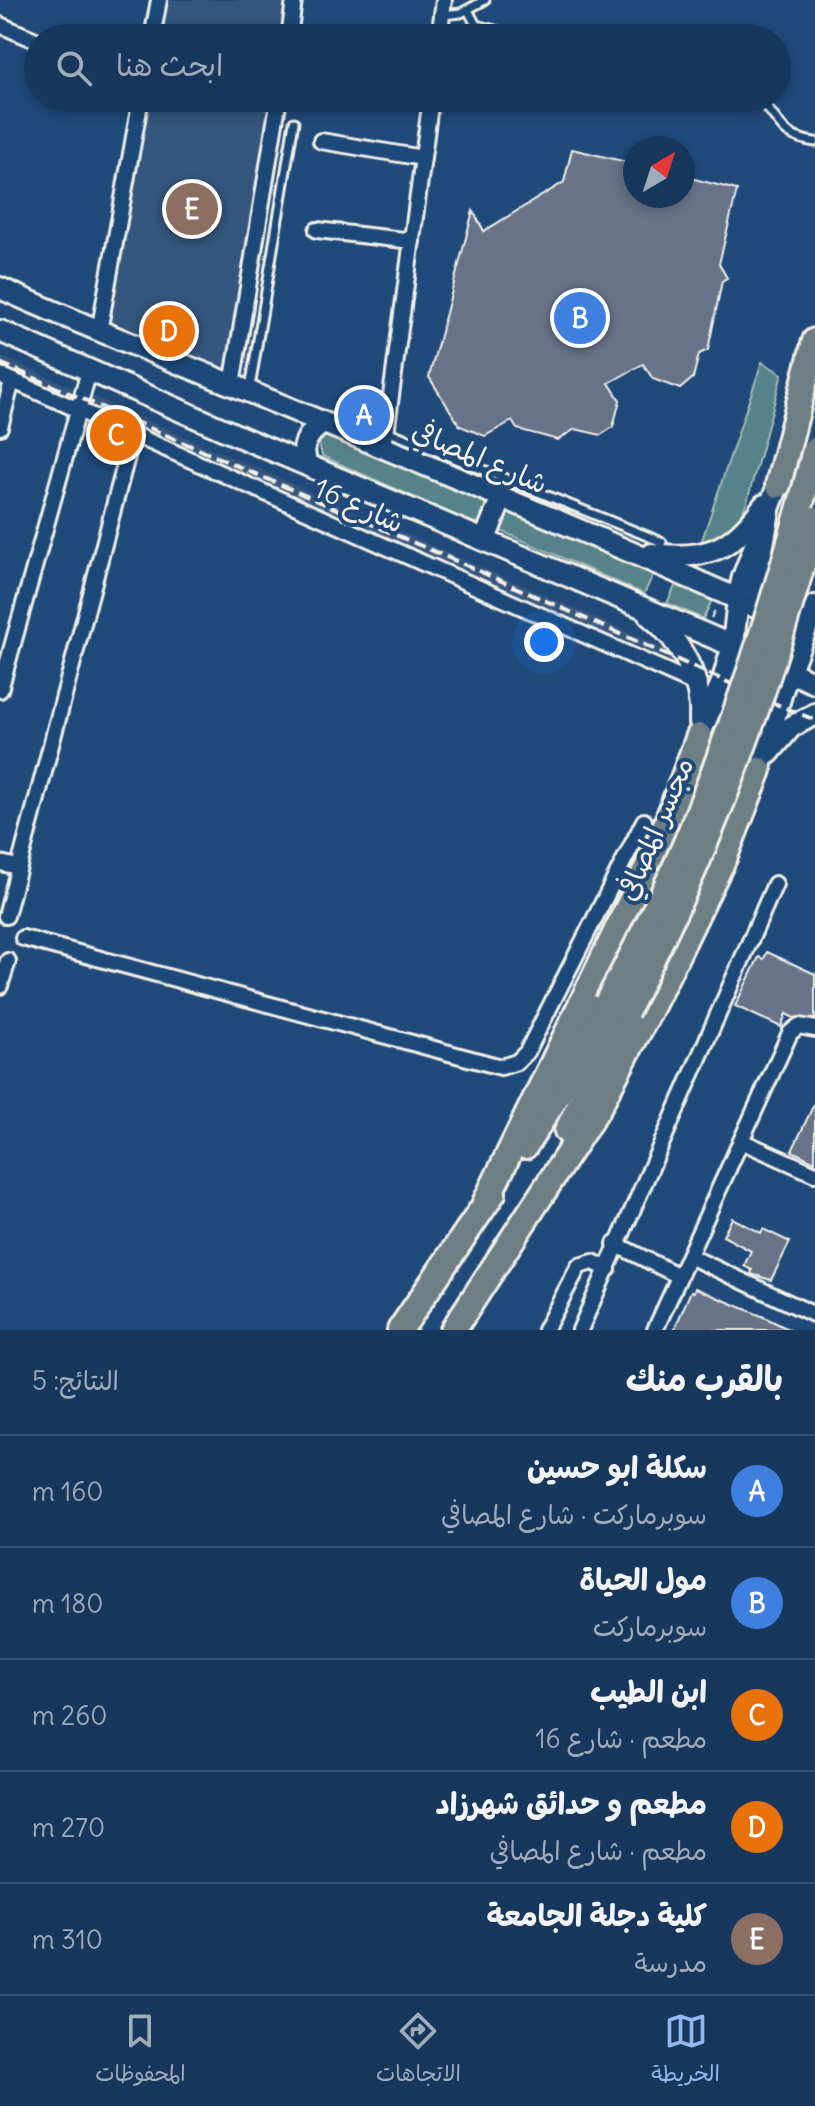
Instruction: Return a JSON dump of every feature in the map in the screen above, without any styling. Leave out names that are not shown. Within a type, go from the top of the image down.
[{"type":"highway","points":[[778,485],[815,341]]},
{"type":"highway","name":"مجسر المصافي","points":[[522,1222],[617,1007],[717,763],[764,627],[815,450]]},
{"type":"highway","name":"مجسر المصافي","points":[[485,1203],[617,1007],[706,842],[765,682],[815,519]]},
{"type":"highway","points":[[400,1330],[485,1203],[659,843],[702,729]]},
{"type":"highway","points":[[453,1330],[598,1108],[725,856],[761,762]]},
{"type":"main road","name":"شارع المصافي","points":[[0,288],[298,413],[386,439],[502,497],[635,552],[760,609],[759,567],[768,520]]},
{"type":"main road","points":[[0,331],[278,453],[739,648]]},
{"type":"main road","points":[[278,453],[287,449],[298,437],[301,422],[298,413]]},
{"type":"main road","points":[[307,465],[305,441],[315,428],[324,423]]},
{"type":"main road","points":[[702,729],[739,648],[738,599],[743,577],[768,520],[778,485]]},
{"type":"main road","points":[[635,552],[677,557],[701,556],[720,548],[736,538],[778,485]]},
{"type":"main road","points":[[485,539],[502,497]]},
{"type":"main road","points":[[768,520],[768,552],[774,563]]},
{"type":"main road","points":[[637,605],[660,623],[678,645],[700,699],[702,729]]},
{"type":"main road","points":[[761,762],[785,667],[815,606]]},
{"type":"main road","points":[[785,667],[815,683]]},
{"type":"main road","points":[[702,729],[725,713]]},
{"type":"main road","points":[[761,762],[791,727],[815,714]]},
{"type":"main road","points":[[758,732],[761,762]]},
{"type":"street","points":[[155,24],[159,0]]},
{"type":"street","points":[[291,24],[294,0]]},
{"type":"street","points":[[0,25],[24,35]]},
{"type":"street","points":[[99,332],[138,112]]},
{"type":"street","points":[[241,388],[277,112]]},
{"type":"street","points":[[386,439],[429,112]]},
{"type":"street","points":[[321,141],[423,158]]},
{"type":"street","points":[[317,230],[412,241]]},
{"type":"street","points":[[0,690],[89,371]]},
{"type":"street","points":[[0,427],[6,378]]},
{"type":"street","name":"شارع 16","points":[[6,378],[695,684]]},
{"type":"street","points":[[6,916],[133,434]]},
{"type":"street","points":[[23,938],[501,1067],[517,1062],[527,1052],[644,821]]},
{"type":"street","points":[[0,863],[18,867]]},
{"type":"street","points":[[580,1330],[775,884]]},
{"type":"street","points":[[0,986],[8,961]]},
{"type":"street","points":[[655,1330],[790,1033],[799,1026],[815,1029]]},
{"type":"street","points":[[741,1141],[815,1174]]},
{"type":"street","points":[[615,1244],[679,1276]]},
{"type":"street","points":[[689,1256],[815,1315]]},
{"type":"street","points":[[545,1330],[579,1266],[593,1262],[608,1269]]},
{"type":"lane","points":[[443,7],[468,10],[485,0]]},
{"type":"lane","points":[[468,10],[475,24]]},
{"type":"lane","points":[[768,112],[785,133],[815,142]]},
{"type":"lane","points":[[241,388],[294,122]]},
{"type":"lane","points":[[386,439],[662,542]]},
{"type":"shaded area","points":[[167,0],[286,0],[282,24],[163,24]]},
{"type":"shaded area","points":[[147,112],[269,112],[229,369],[110,320]]},
{"type":"shaded area","points":[[0,356],[79,390],[75,402],[0,370]]},
{"type":"shaded area","points":[[88,394],[680,655],[684,671],[195,452],[83,406]]},
{"type":"green space","points":[[762,362],[782,374],[747,502],[741,516],[722,534],[701,543]]},
{"type":"green space","points":[[323,433],[483,500],[487,508],[480,522],[472,523],[322,456],[318,438]]},
{"type":"green space","points":[[510,510],[654,573],[644,594],[499,530]]},
{"type":"green space","points":[[677,582],[713,598],[703,619],[667,603]]},
{"type":"building","points":[[572,149],[623,161],[623,208],[695,208],[695,179],[737,190],[719,264],[727,278],[722,281],[708,350],[699,354],[693,378],[680,389],[653,379],[643,364],[609,383],[620,400],[613,427],[601,435],[575,429],[558,440],[517,429],[512,421],[485,436],[460,426],[429,377],[473,211],[484,231],[564,182]]},
{"type":"building","points":[[767,952],[815,974],[815,1019],[794,1018],[786,1014],[781,1027],[735,1006],[759,957],[764,959]]},
{"type":"building","points":[[815,1102],[815,1162],[792,1151]]},
{"type":"building","points":[[732,1218],[761,1233],[763,1229],[790,1242],[771,1280],[751,1274],[752,1270],[744,1266],[751,1251],[723,1236]]},
{"type":"building","points":[[695,1288],[764,1317],[790,1330],[674,1330]]},
{"type":"railway","points":[[0,363],[734,685]]},
{"type":"railway","points":[[769,701],[815,720]]},
{"type":"place","name":"كلية دجلة الجامعة","points":[[192,209]]},
{"type":"place","name":"مول الحياة","points":[[580,318]]},
{"type":"place","name":"مطعم و حدائق شهرزاد","points":[[169,331]]},
{"type":"place","name":"سكلة ابو حسين","points":[[364,415]]},
{"type":"place","name":"ابن الطيب","points":[[116,435]]}]
